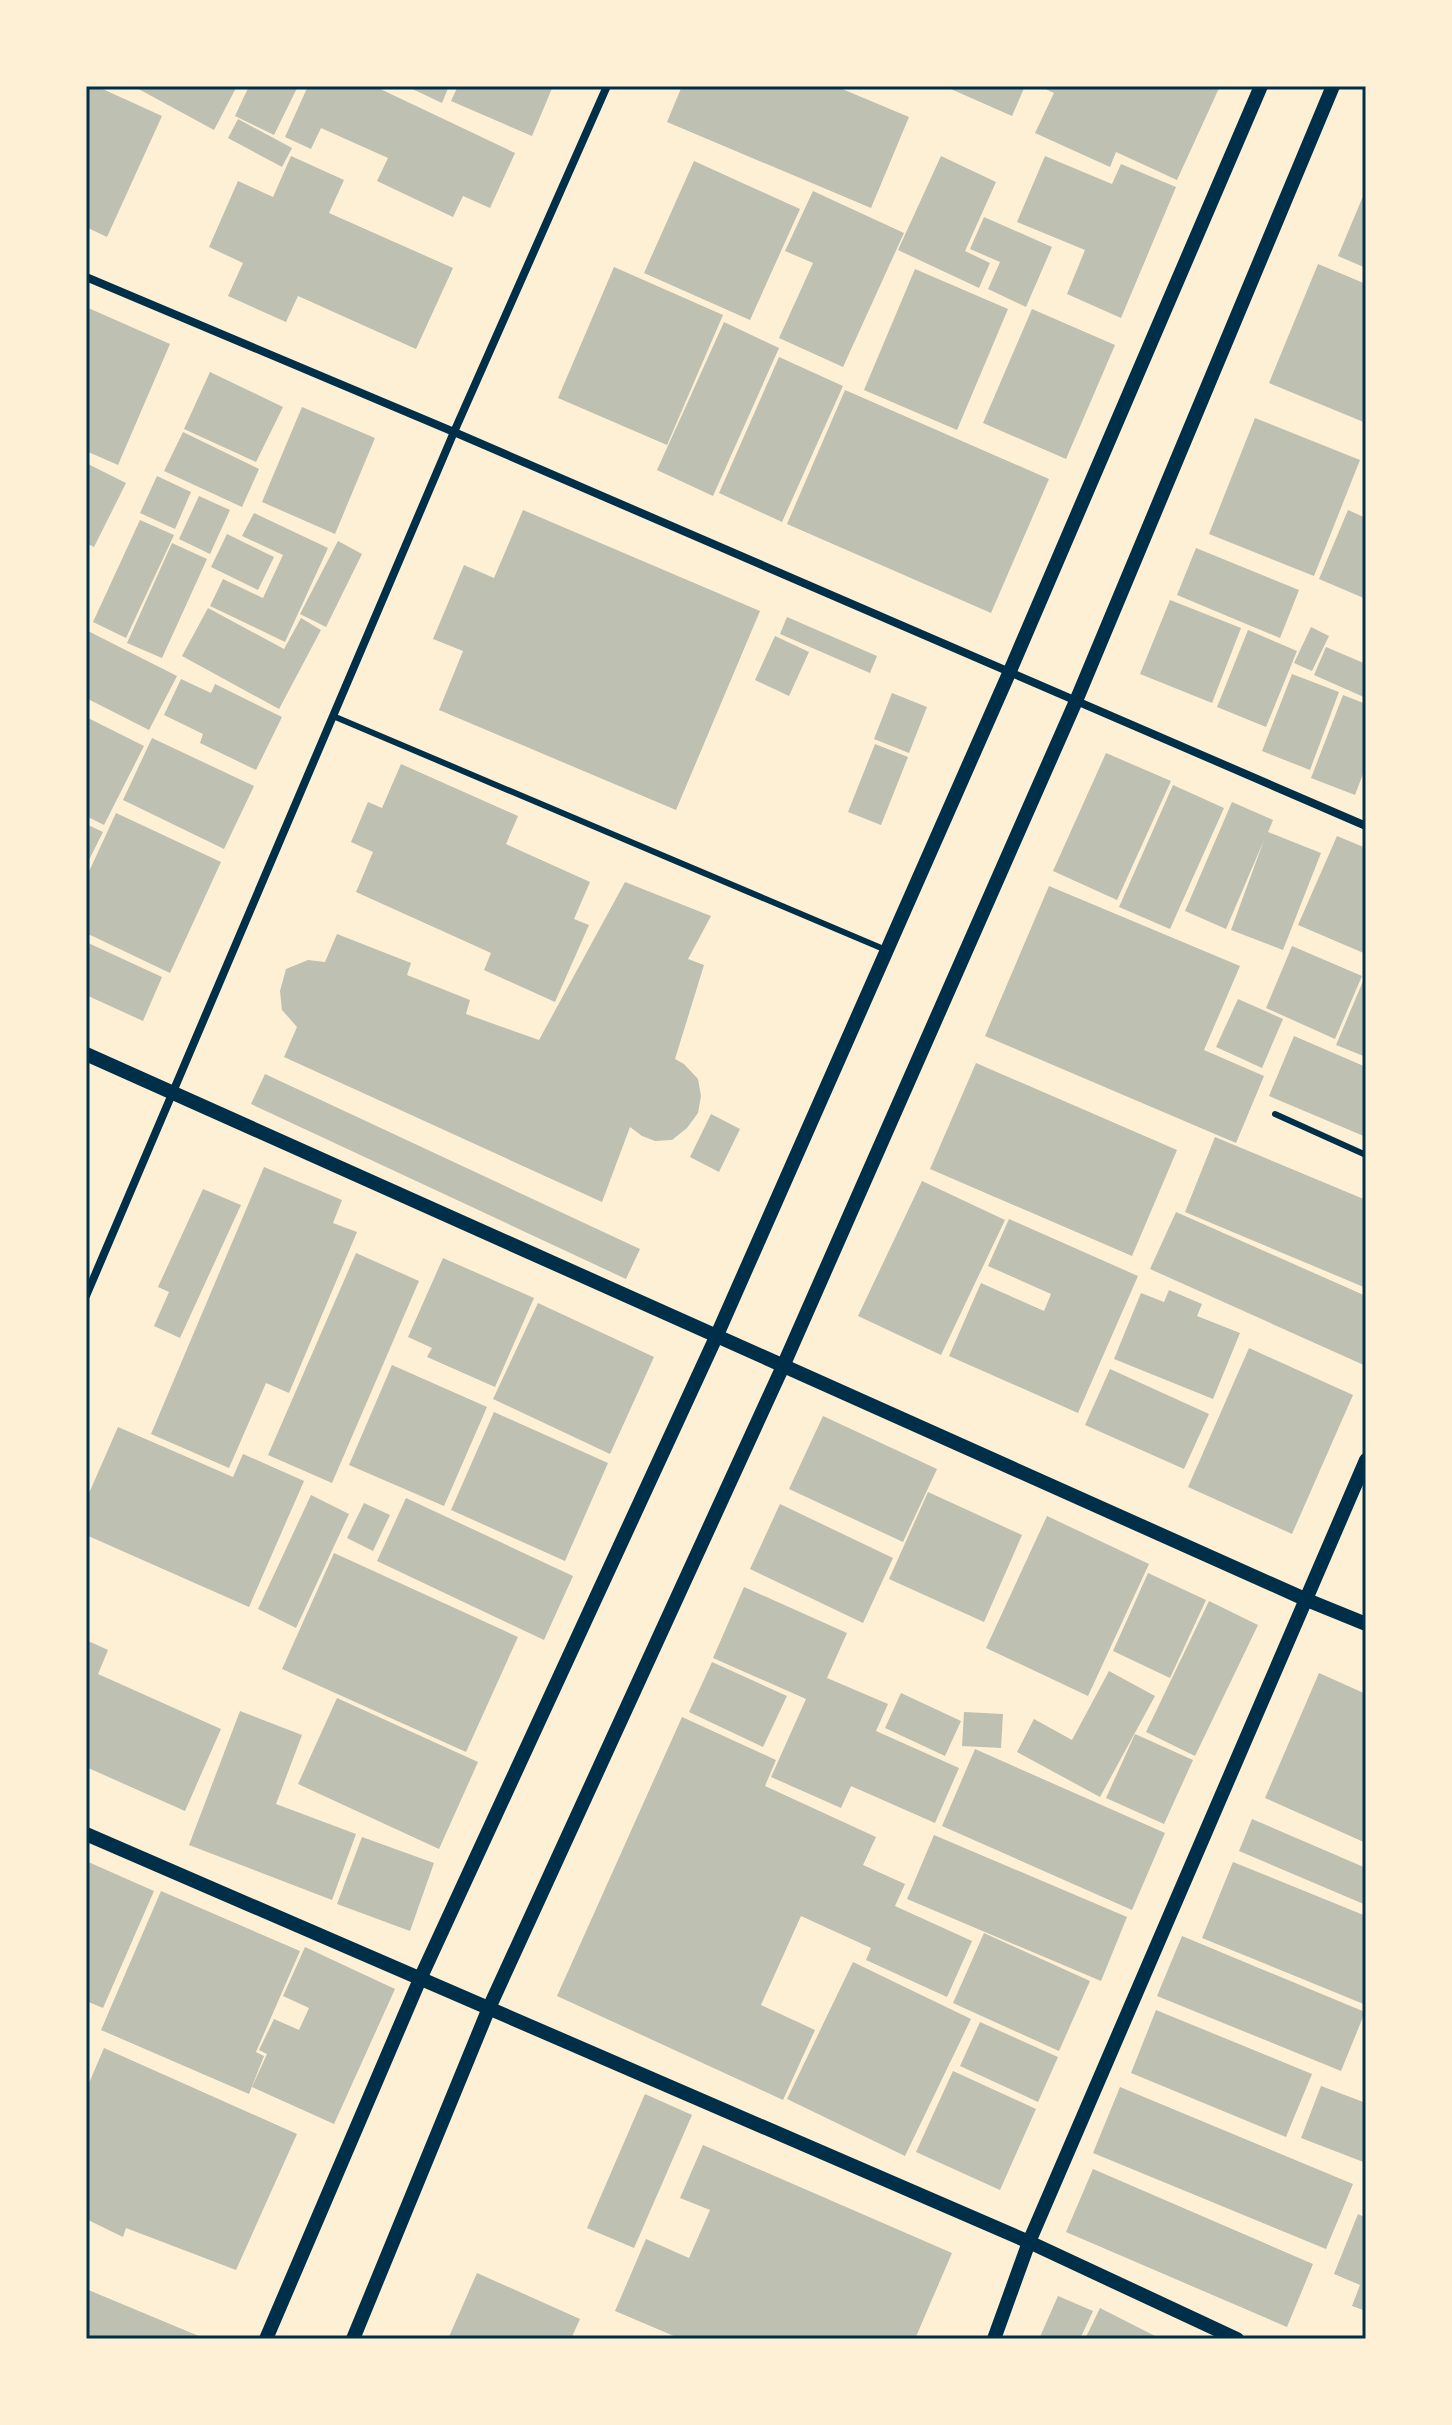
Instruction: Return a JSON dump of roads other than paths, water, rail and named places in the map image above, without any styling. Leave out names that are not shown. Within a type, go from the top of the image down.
[{"type":"street","points":[[86,1296],[454,432],[607,86]]},
{"type":"street","points":[[266,2339],[420,1979],[717,1335],[1010,671],[1261,86]]},
{"type":"street","points":[[353,2339],[489,2008],[784,1364],[1076,701],[1333,86]]},
{"type":"street","points":[[86,277],[454,432],[1366,826]]},
{"type":"street","points":[[86,1054],[1366,1624]]},
{"type":"street","points":[[994,2339],[1029,2242],[1366,1460]]},
{"type":"street","points":[[86,1834],[1029,2242],[1237,2339]]},
{"type":"lane","points":[[333,716],[887,950]]},
{"type":"lane","points":[[1275,1114],[1366,1155]]}]
